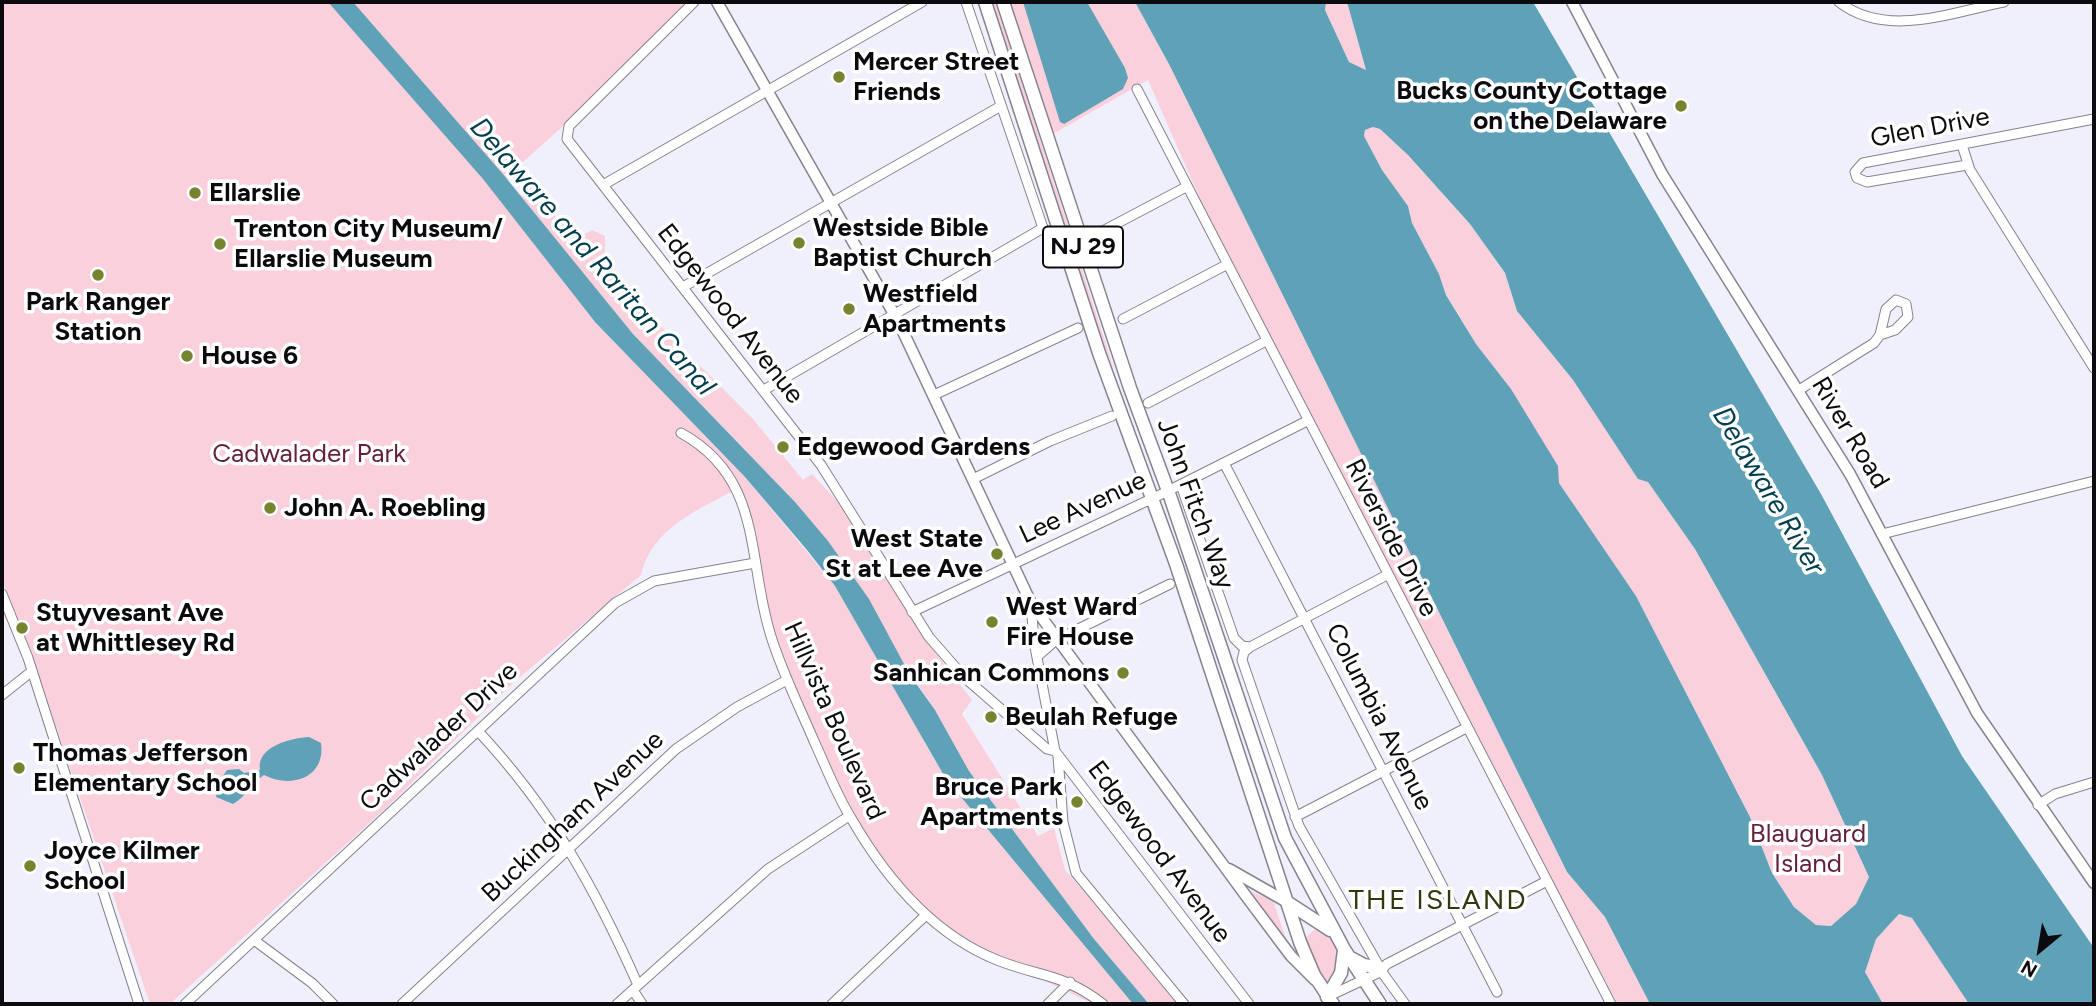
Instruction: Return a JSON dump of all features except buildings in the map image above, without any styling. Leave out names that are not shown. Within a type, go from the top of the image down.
[{"type":"highway","name":"John Fitch Way","points":[[985,2],[1099,353],[1152,499],[1300,942],[1326,998]]},
{"type":"highway","name":"John Fitch Way","points":[[1003,2],[1129,388],[1168,491],[1280,825],[1346,953],[1380,1004]]},
{"type":"highway","points":[[1287,902],[1319,921],[1336,935]]},
{"type":"highway","points":[[1300,942],[1304,930],[1319,921]]},
{"type":"highway","points":[[1326,998],[1341,973],[1346,953],[1364,965],[1380,968]]},
{"type":"main road","points":[[717,2],[895,314],[1031,603],[1224,866],[1326,998]]},
{"type":"main road","name":"River Road","points":[[1572,2],[1662,174],[1850,474],[1977,713],[2094,883]]},
{"type":"main road","points":[[1224,866],[1287,902]]},
{"type":"street","name":"Edgewood Avenue","points":[[694,2],[569,126],[567,139],[764,390],[849,505],[912,612],[953,666],[1047,749],[1056,753],[1249,1004]]},
{"type":"street","points":[[603,184],[922,2]]},
{"type":"street","points":[[764,390],[1043,228],[966,2]]},
{"type":"street","points":[[1839,2],[1864,16],[1890,22],[2004,2]]},
{"type":"street","name":"Riverside Drive","points":[[1137,89],[1611,1004]]},
{"type":"street","points":[[683,287],[1001,106]]},
{"type":"street","name":"Glen Drive","points":[[1967,165],[1871,182],[1863,181],[1856,175],[1856,168],[1863,163],[2094,119]]},
{"type":"street","points":[[1962,145],[1967,165],[2094,368]]},
{"type":"street","points":[[1095,234],[1186,187]]},
{"type":"street","points":[[1123,319],[1226,265]]},
{"type":"street","points":[[933,395],[1078,328]]},
{"type":"street","points":[[1799,390],[1874,343],[1880,335]]},
{"type":"street","points":[[1148,403],[1266,341]]},
{"type":"street","points":[[973,479],[1050,441],[1112,416]]},
{"type":"street","name":"Lee Avenue","points":[[912,612],[1181,485],[1307,421]]},
{"type":"street","name":"Hillvista Boulevard","points":[[681,433],[705,451],[736,488],[750,523],[769,633],[787,680],[849,816],[881,863],[926,915],[987,955],[1070,982],[1103,1004]]},
{"type":"street","name":"Columbia Avenue","points":[[1224,463],[1464,923],[1497,992]]},
{"type":"street","points":[[1882,534],[2094,481]]},
{"type":"street","points":[[1181,485],[1234,638],[1242,646],[1250,648]]},
{"type":"street","name":"Cadwalader Drive","points":[[185,1004],[625,595],[641,586],[672,576],[755,563]]},
{"type":"street","points":[[1387,575],[1250,648],[1244,652],[1242,660],[1295,817],[1380,968],[1405,1004]]},
{"type":"street","points":[[1039,655],[1056,640],[1170,584]]},
{"type":"street","points":[[2,594],[33,671],[139,1004]]},
{"type":"street","points":[[1031,603],[1034,642],[1039,655],[1056,753],[1065,832],[1076,873],[1184,1004]]},
{"type":"street","points":[[2,695],[33,671]]},
{"type":"street","name":"Buckingham Avenue","points":[[402,1004],[685,742],[737,707],[787,680]]},
{"type":"street","points":[[1015,720],[1037,718],[1049,712]]},
{"type":"street","points":[[1295,817],[1466,728]]},
{"type":"street","points":[[478,731],[516,773],[570,847],[606,913],[642,1004]]},
{"type":"street","points":[[2038,805],[2055,794],[2094,782]]},
{"type":"street","points":[[617,1004],[768,869],[849,816]]},
{"type":"street","points":[[1326,998],[1378,973],[1380,968],[1545,881]]},
{"type":"street","points":[[832,1004],[926,915]]},
{"type":"street","points":[[254,940],[312,983],[333,1004]]},
{"type":"street","points":[[1048,1004],[1070,982]]},
{"type":"green space","name":"Cadwalader Park","points":[[2,2],[688,2],[560,129],[514,170],[507,181],[561,279],[595,322],[745,477],[835,586],[946,779],[1133,1004],[1093,1004],[930,926],[851,824],[780,664],[737,489],[678,522],[655,545],[646,559],[641,575],[512,684],[385,809],[170,1004],[150,1004],[36,668],[2,580]]},
{"type":"green space","points":[[991,2],[996,2],[1115,372],[1095,323]]},
{"type":"green space","points":[[1004,2],[1135,2],[1170,66],[1567,872],[1605,917],[1650,1004],[1618,1004],[1507,798],[1207,215],[1148,80],[1046,138]]},
{"type":"green space","points":[[1326,2],[1347,2],[1366,70],[1349,62],[1325,10]]},
{"type":"green space","name":"Blauguard Island","points":[[1373,127],[1380,129],[1408,155],[1470,224],[1505,274],[1517,311],[1573,380],[1638,478],[1648,482],[1695,549],[1822,775],[1869,877],[1856,904],[1831,926],[1816,925],[1794,907],[1772,873],[1750,817],[1636,596],[1559,483],[1557,466],[1511,389],[1476,344],[1446,294],[1439,274],[1412,223],[1408,206],[1382,170],[1364,136],[1365,130]]},
{"type":"green space","points":[[527,181],[552,213],[578,238],[592,230],[605,236],[605,270],[753,419],[803,480],[812,474],[849,514],[924,638],[972,700],[962,714],[1038,836],[1054,828],[1065,870],[1181,1004],[1149,1004],[1094,939],[969,771],[935,710],[795,502],[633,334],[520,196]]},
{"type":"green space","points":[[1243,884],[1252,892],[1273,900],[1286,939]]},
{"type":"green space","points":[[1899,914],[1912,918],[1969,1004],[1883,1004],[1865,972],[1876,939]]},
{"type":"green space","points":[[1315,929],[1332,938],[1337,953],[1335,970],[1328,987],[1317,969],[1305,938]]},
{"type":"water","points":[[328,2],[353,2],[502,173],[633,334],[795,502],[828,541],[869,599],[910,675],[935,710],[969,771],[1094,939],[1149,1004],[1133,1004],[946,779],[835,586],[807,550],[745,477],[595,322],[483,179]]},
{"type":"water","points":[[1023,2],[1087,2],[1125,68],[1128,78],[1123,89],[1064,124],[1060,122]]},
{"type":"water","name":"Delaware River","points":[[1135,2],[1326,2],[1325,10],[1349,62],[1366,70],[1347,2],[1533,2],[1821,494],[1962,756],[2094,948],[2094,1004],[1969,1004],[1912,918],[1899,914],[1876,939],[1865,972],[1883,1004],[1650,1004],[1605,917],[1567,872],[1170,66]],"holes":[[[1373,127],[1380,129],[1408,155],[1470,224],[1505,273],[1517,311],[1573,380],[1638,479],[1648,482],[1695,549],[1822,775],[1869,877],[1856,904],[1831,926],[1816,925],[1794,907],[1772,873],[1750,817],[1636,596],[1559,483],[1558,466],[1511,389],[1476,344],[1446,295],[1439,274],[1412,223],[1408,206],[1382,170],[1364,136],[1365,130]]]},
{"type":"water","points":[[309,737],[321,743],[318,765],[312,772],[295,780],[285,781],[264,775],[233,804],[216,797],[218,783],[227,770],[239,769],[244,773],[260,770],[260,762],[269,749],[294,739]]},
{"type":"place","name":"Mercer Street Friends","points":[[839,77]]},
{"type":"place","name":"Bucks County Cottage on the Delaware","points":[[1681,106]]},
{"type":"place","name":"Ellarslie","points":[[195,193]]},
{"type":"place","name":"Westside Bible Baptist Church","points":[[799,243]]},
{"type":"place","name":"Trenton City Museum/ Ellarslie Museum","points":[[220,244]]},
{"type":"place","name":"Park Ranger Station","points":[[98,275]]},
{"type":"place","name":"Westfield Apartments","points":[[849,309]]},
{"type":"place","name":"House 6","points":[[187,356]]},
{"type":"place","name":"Edgewood Gardens","points":[[783,447]]},
{"type":"place","name":"John A. Roebling","points":[[270,508]]},
{"type":"place","name":"West State St at Lee Ave","points":[[997,554]]},
{"type":"place","name":"West Ward Fire House","points":[[992,622]]},
{"type":"place","name":"Stuyvesant Ave at Whittlesey Rd","points":[[22,628]]},
{"type":"place","name":"Sanhican Commons","points":[[1123,673]]},
{"type":"place","name":"Beulah Refuge","points":[[991,717]]},
{"type":"place","name":"Thomas Jefferson Elementary School","points":[[19,768]]},
{"type":"place","name":"Bruce Park Apartments","points":[[1077,802]]},
{"type":"place","name":"Joyce Kilmer School","points":[[30,866]]},
{"type":"district","name":"THE ISLAND","points":[[1438,901]]},
{"type":"water label","name":"Delaware and Raritan Canal","points":[[592,257]]}]
